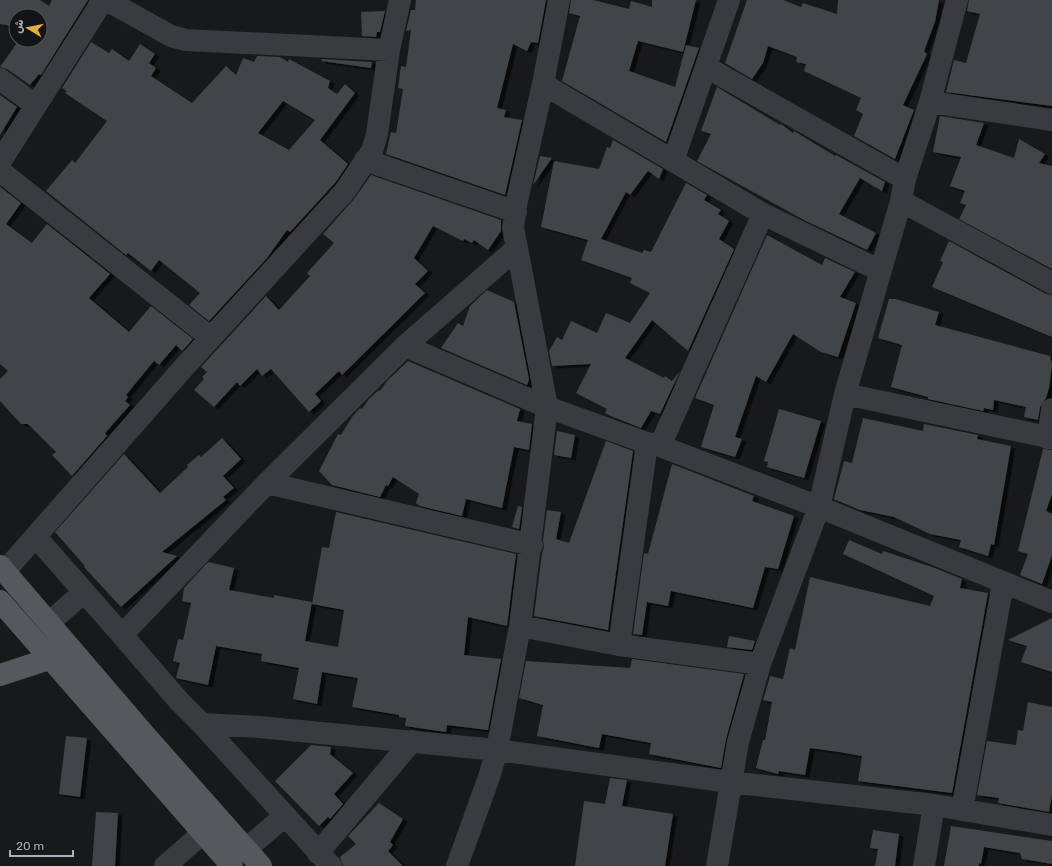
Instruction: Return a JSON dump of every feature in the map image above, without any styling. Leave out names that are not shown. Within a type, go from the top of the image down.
[{"type":"main road","points":[[2,568],[50,622],[139,728],[261,866]]},
{"type":"main road","points":[[0,601],[232,866]]},
{"type":"main road","points":[[0,674],[49,658]]},
{"type":"street","points":[[0,162],[103,0]]},
{"type":"street","points":[[106,0],[171,36],[186,40],[389,50]]},
{"type":"street","points":[[2,568],[36,537],[211,338],[345,191],[372,151],[377,134],[389,50],[400,0]]},
{"type":"street","points":[[457,866],[497,750],[520,626],[532,545],[547,407],[513,228],[559,0]]},
{"type":"street","points":[[673,161],[729,0]]},
{"type":"street","points":[[717,866],[730,782],[738,742],[760,664],[819,507],[845,394],[901,201],[905,179],[930,102],[957,0]]},
{"type":"street","points":[[706,67],[905,179]]},
{"type":"street","points":[[0,79],[35,105]]},
{"type":"street","points":[[543,84],[763,214],[881,272]]},
{"type":"street","points":[[930,102],[1052,120]]},
{"type":"street","points":[[365,160],[516,212]]},
{"type":"street","points":[[0,171],[211,338]]},
{"type":"street","points":[[901,201],[1052,283]]},
{"type":"street","points":[[619,645],[654,445],[763,214]]},
{"type":"street","points":[[122,635],[267,483],[405,346],[517,248]]},
{"type":"street","points":[[405,346],[547,407],[654,445],[819,507],[1052,602]]},
{"type":"street","points":[[845,394],[1050,438],[1052,409]]},
{"type":"street","points":[[267,483],[532,545]]},
{"type":"street","points":[[36,537],[178,701],[202,724],[324,859],[412,741]]},
{"type":"street","points":[[962,810],[1003,583]]},
{"type":"street","points":[[50,622],[84,592]]},
{"type":"street","points":[[520,626],[619,645],[760,664]]},
{"type":"street","points":[[202,724],[412,741],[497,750],[730,782],[934,805],[1052,825]]},
{"type":"street","points":[[924,866],[934,805]]},
{"type":"street","points":[[246,849],[285,816]]},
{"type":"street","points":[[165,866],[203,833]]},
{"type":"building","points":[[0,0],[40,0],[49,6],[52,0],[88,0],[41,75],[39,74],[30,85],[7,69],[0,67],[13,48],[48,48],[48,8],[8,8],[8,26],[0,24]]},
{"type":"building","points":[[416,0],[546,0],[538,43],[531,42],[527,51],[513,44],[497,108],[506,110],[504,117],[522,120],[505,195],[386,154],[391,132],[396,133],[403,89],[398,88],[401,66],[406,67],[411,30],[406,31],[411,10],[415,10]]},
{"type":"building","points":[[571,0],[593,0],[629,9],[631,1],[652,7],[652,0],[696,0],[683,52],[638,41],[629,71],[675,87],[686,45],[699,48],[666,142],[562,81],[580,16],[569,13]]},
{"type":"building","points":[[747,0],[783,0],[801,7],[803,3],[837,14],[838,0],[939,0],[935,22],[924,51],[927,54],[903,105],[914,110],[895,159],[854,136],[863,114],[856,110],[861,98],[804,71],[806,64],[796,62],[797,57],[768,46],[763,63],[752,79],[725,63]]},
{"type":"building","points":[[969,0],[1052,0],[1052,106],[946,92],[954,60],[966,63],[980,14],[967,11]]},
{"type":"building","points":[[385,11],[380,32],[377,32],[376,37],[362,36],[361,12]]},
{"type":"building","points":[[91,42],[109,53],[112,49],[129,61],[140,44],[155,54],[149,63],[156,68],[151,76],[192,103],[226,66],[236,75],[243,58],[254,62],[257,56],[280,57],[288,62],[289,59],[330,81],[328,88],[337,94],[345,84],[355,93],[320,140],[348,164],[335,183],[290,232],[287,230],[267,258],[209,321],[189,305],[200,293],[159,260],[151,271],[128,253],[126,255],[46,191],[72,160],[75,163],[107,121],[65,93],[67,91],[62,88]],"holes":[[[283,101],[315,120],[289,150],[258,133]]]},
{"type":"building","points":[[322,59],[372,62],[371,68],[321,61]]},
{"type":"building","points":[[717,87],[780,125],[781,124],[793,133],[794,131],[835,156],[836,155],[885,182],[882,191],[860,178],[839,214],[876,233],[867,250],[802,219],[697,161],[711,134],[701,131]]},
{"type":"building","points":[[0,95],[17,107],[0,135]]},
{"type":"building","points":[[940,116],[984,123],[976,145],[1014,158],[1019,139],[1045,154],[1039,163],[1052,166],[1052,269],[959,219],[966,205],[960,203],[965,191],[950,186],[961,157],[933,152]]},
{"type":"building","points":[[613,140],[663,169],[659,179],[648,171],[630,195],[626,192],[601,239],[642,253],[644,250],[651,252],[686,183],[707,195],[704,200],[721,210],[718,214],[729,221],[719,239],[734,249],[688,351],[652,320],[625,358],[664,378],[665,376],[672,381],[680,371],[660,414],[651,411],[641,428],[605,413],[607,409],[576,393],[591,364],[552,366],[549,351],[557,337],[562,340],[571,321],[597,333],[606,313],[630,323],[650,293],[630,283],[632,278],[581,260],[588,240],[541,227],[554,161],[599,169],[607,147],[610,148]]},
{"type":"building","points":[[540,156],[552,158],[533,185]]},
{"type":"building","points":[[371,175],[501,220],[501,231],[488,250],[474,240],[472,243],[464,239],[463,241],[433,226],[414,258],[428,271],[415,284],[425,293],[342,375],[339,371],[315,394],[321,401],[309,412],[271,369],[262,376],[257,369],[240,386],[237,382],[214,407],[194,390],[204,379],[202,377],[207,372],[201,367],[266,296],[279,310],[310,276],[307,273],[334,243],[323,234],[354,199]]},
{"type":"building","points":[[0,187],[21,203],[6,224],[32,243],[47,224],[110,274],[89,298],[129,332],[151,306],[193,339],[182,351],[176,345],[159,365],[154,361],[126,395],[128,397],[125,401],[130,405],[105,433],[107,436],[72,476],[52,455],[56,452],[28,424],[21,424],[0,401],[0,379],[8,371],[0,364]]},
{"type":"building","points":[[767,235],[822,265],[825,258],[855,272],[840,297],[856,303],[838,357],[821,352],[793,334],[766,382],[756,376],[735,437],[742,439],[735,457],[701,447],[714,405],[695,398]]},
{"type":"building","points":[[949,241],[1046,294],[1052,295],[1052,337],[932,287],[943,262],[940,261]]},
{"type":"building","points":[[487,290],[514,302],[529,380],[527,385],[441,348],[458,323],[463,326],[470,306]]},
{"type":"building","points":[[889,299],[896,299],[939,312],[935,325],[1050,356],[1052,365],[1049,388],[1046,398],[1040,407],[1038,420],[1024,417],[1026,407],[994,400],[993,410],[984,408],[983,411],[928,399],[928,397],[891,387],[902,345],[878,338]]},
{"type":"building","points":[[408,361],[520,409],[517,421],[532,424],[529,450],[514,447],[502,508],[466,499],[462,516],[420,506],[416,503],[419,494],[393,477],[388,486],[386,485],[380,497],[332,485],[319,471],[338,434],[341,435],[352,417],[360,408],[362,409],[369,399],[379,390],[380,391],[387,381]]},
{"type":"building","points":[[779,409],[821,421],[804,478],[767,467],[768,462],[764,461]]},
{"type":"building","points":[[863,418],[923,431],[924,424],[978,435],[977,439],[1011,446],[994,545],[991,544],[988,556],[959,547],[961,540],[930,534],[894,517],[860,510],[834,499],[844,461],[852,463]]},
{"type":"building","points":[[557,431],[575,435],[571,458],[554,455]]},
{"type":"building","points":[[222,438],[241,459],[223,476],[234,488],[223,497],[226,500],[162,552],[177,556],[121,607],[84,567],[85,566],[55,532],[124,454],[160,493],[188,467],[187,465],[199,455],[201,457]]},
{"type":"building","points":[[606,441],[633,451],[608,630],[534,616],[544,547],[543,540],[547,510],[561,512],[556,539],[569,543]]},
{"type":"building","points":[[1043,449],[1052,450],[1052,494],[1046,511],[1052,514],[1052,555],[1042,584],[1020,575],[1028,554],[1018,551]]},
{"type":"building","points":[[672,464],[754,496],[752,501],[794,516],[778,569],[765,567],[753,608],[671,591],[668,606],[647,602],[642,635],[633,634],[644,553],[648,554]]},
{"type":"building","points":[[518,506],[522,507],[519,529],[512,527]]},
{"type":"building","points":[[336,512],[516,554],[507,626],[468,617],[464,655],[501,659],[488,730],[447,725],[446,732],[405,726],[406,718],[399,717],[399,715],[352,707],[358,678],[322,672],[317,704],[293,699],[299,668],[261,661],[262,654],[216,646],[208,685],[176,678],[180,663],[173,661],[178,639],[183,640],[191,603],[182,601],[184,588],[208,562],[234,568],[229,590],[274,598],[274,595],[312,602],[305,641],[338,647],[344,610],[312,604],[322,547],[329,548]]},
{"type":"building","points":[[849,540],[882,554],[883,551],[935,568],[962,579],[960,588],[988,593],[952,793],[858,781],[862,756],[810,748],[805,775],[779,771],[778,774],[756,768],[763,740],[765,740],[772,702],[763,700],[770,676],[783,679],[790,648],[795,650],[810,577],[930,606],[934,596],[843,554]]},
{"type":"building","points":[[1052,618],[1052,672],[1021,662],[1027,646],[1008,640]]},
{"type":"building","points":[[729,636],[755,641],[752,650],[727,647]]},
{"type":"building","points":[[632,659],[744,674],[726,739],[721,768],[649,754],[651,743],[602,734],[599,748],[537,736],[543,705],[519,698],[526,661],[630,668]]},
{"type":"building","points":[[1028,702],[1052,707],[1052,794],[1049,812],[998,803],[999,798],[977,795],[987,741],[1016,745],[1018,730],[1023,731]]},
{"type":"building","points":[[66,736],[87,738],[80,797],[59,794]]},
{"type":"building","points":[[311,745],[331,747],[330,754],[353,773],[334,794],[343,804],[330,819],[328,817],[319,826],[275,781]]},
{"type":"building","points":[[610,778],[627,780],[622,806],[673,814],[665,866],[575,866],[584,801],[605,804]]},
{"type":"building","points":[[379,803],[403,819],[390,842],[393,845],[388,851],[403,866],[343,866],[340,857],[356,844],[348,836]]},
{"type":"building","points":[[96,812],[118,813],[115,866],[92,866]]},
{"type":"building","points":[[951,826],[1052,841],[1052,864],[1022,859],[1020,853],[984,847],[981,864],[979,863],[979,866],[944,866]]},
{"type":"building","points":[[873,830],[899,834],[895,866],[875,866],[878,849],[870,848]]}]
